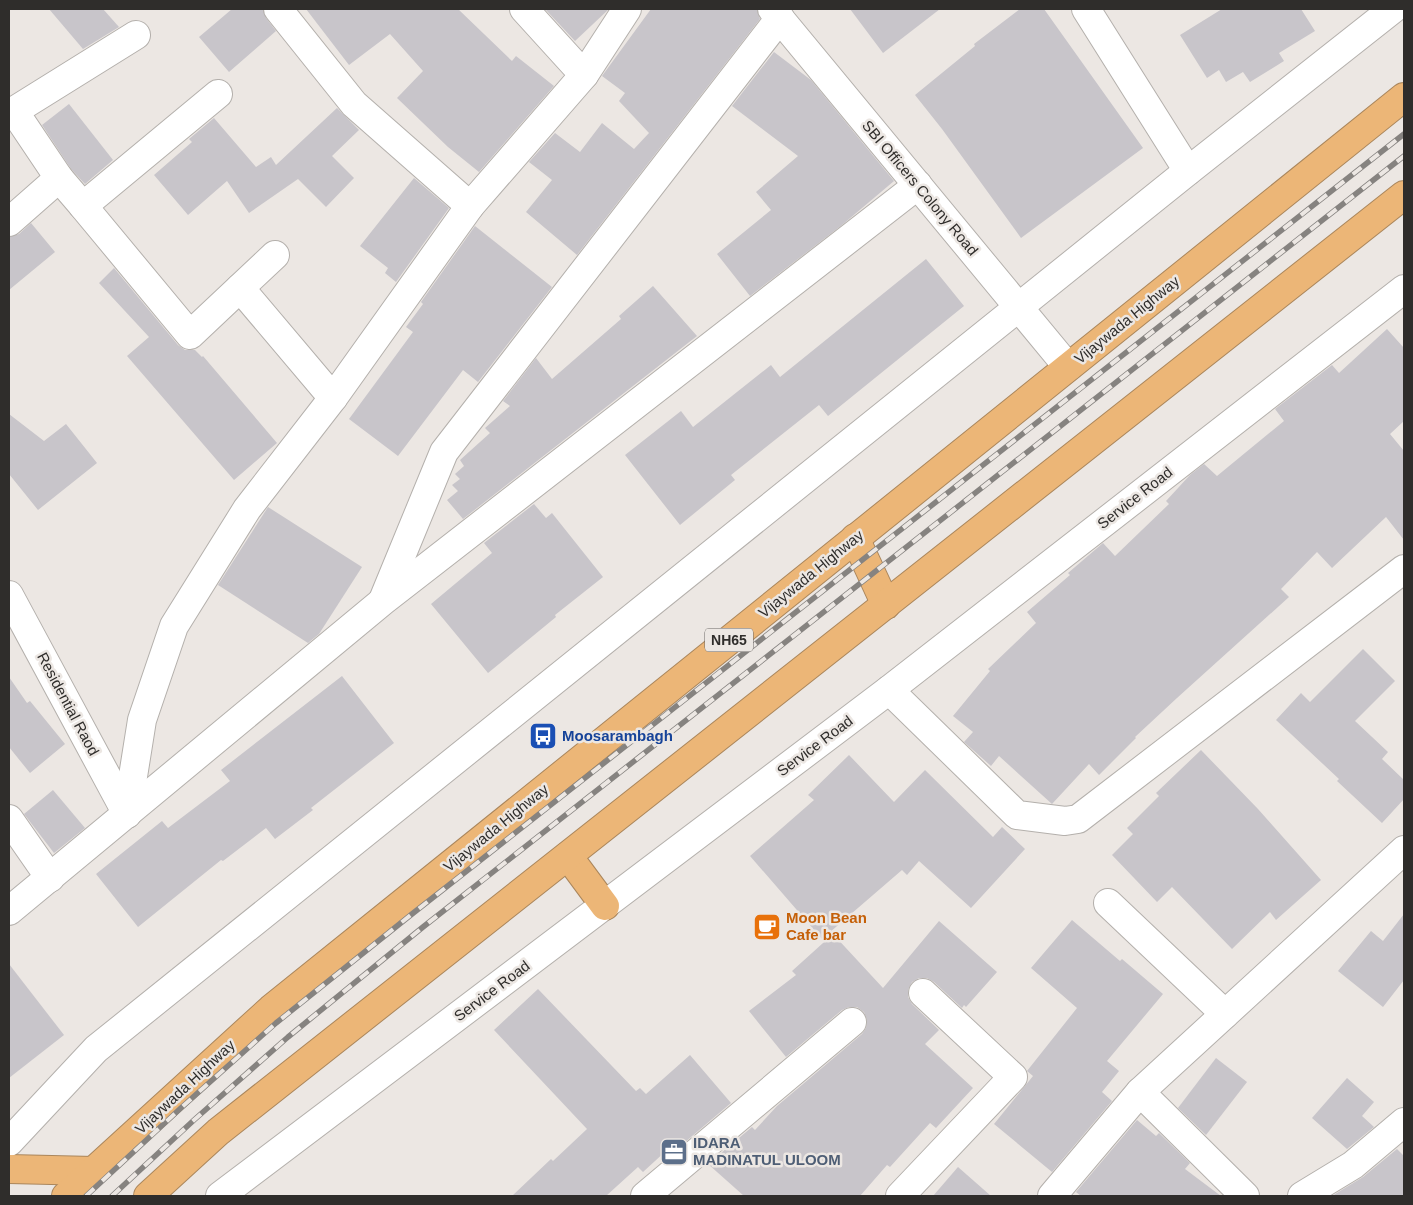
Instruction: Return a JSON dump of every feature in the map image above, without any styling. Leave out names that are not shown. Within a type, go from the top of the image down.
[{"type":"highway","name":"Vijaywada Highway","points":[[66,1196],[271,1008],[1404,96]]},
{"type":"highway","points":[[148,1196],[218,1132],[1404,195]]},
{"type":"highway","points":[[855,538],[886,605]]},
{"type":"highway","points":[[568,856],[604,906]]},
{"type":"highway","points":[[9,1169],[94,1172]]},
{"type":"street","points":[[278,9],[354,104],[470,206]]},
{"type":"street","points":[[524,9],[584,75]]},
{"type":"street","points":[[127,814],[142,720],[174,626],[247,509],[333,398],[470,206],[584,75],[627,9]]},
{"type":"street","points":[[1086,9],[1188,171]]},
{"type":"street","points":[[9,1142],[96,1049],[1018,307],[1393,9]]},
{"type":"street","points":[[383,601],[444,452],[776,13]]},
{"type":"street","name":"SBI Officers Colony Road","points":[[776,13],[1068,368]]},
{"type":"street","points":[[136,35],[14,111],[59,178],[190,335],[275,255]]},
{"type":"street","points":[[83,206],[218,94]]},
{"type":"street","points":[[9,222],[59,178]]},
{"type":"street","points":[[9,911],[383,601],[918,185]]},
{"type":"street","points":[[240,288],[333,398]]},
{"type":"street","name":"Service Road","points":[[220,1196],[889,690],[1404,289]]},
{"type":"street","points":[[889,690],[1017,815],[1065,821],[1078,818],[1404,569]]},
{"type":"street","name":"Residential Raod","points":[[9,594],[127,814]]},
{"type":"street","points":[[9,819],[50,878]]},
{"type":"street","points":[[1052,1196],[1140,1092],[1404,850]]},
{"type":"street","points":[[1108,903],[1225,1014]]},
{"type":"street","points":[[900,1196],[1013,1077],[923,993]]},
{"type":"street","points":[[644,1196],[852,1022]]},
{"type":"street","points":[[1140,1092],[1246,1196]]},
{"type":"street","points":[[1302,1196],[1353,1165],[1404,1122]]},
{"type":"building","points":[[49,9],[103,9],[119,27],[83,49]]},
{"type":"building","points":[[232,9],[263,9],[266,18],[276,31],[229,72],[199,37]]},
{"type":"building","points":[[306,9],[458,9],[512,61],[516,56],[554,86],[479,172],[448,147],[397,98],[423,71],[390,34],[349,65]]},
{"type":"building","points":[[545,9],[609,9],[575,41]]},
{"type":"building","points":[[651,9],[757,9],[760,19],[577,255],[526,212],[552,180],[529,162],[555,133],[580,152],[602,123],[634,149],[649,133],[619,101],[625,93],[602,76]]},
{"type":"building","points":[[850,9],[940,9],[883,53]]},
{"type":"building","points":[[1020,9],[1044,9],[1143,148],[1021,238],[915,95],[975,46],[974,44]]},
{"type":"building","points":[[1222,9],[1301,9],[1315,31],[1279,53],[1284,61],[1250,82],[1243,72],[1226,82],[1219,70],[1207,78],[1180,35]]},
{"type":"building","points":[[774,52],[811,80],[894,181],[842,225],[750,296],[717,254],[771,210],[756,192],[798,156],[732,106]]},
{"type":"building","points":[[69,104],[113,160],[85,184],[71,169],[42,125]]},
{"type":"building","points":[[337,108],[359,130],[332,156],[354,178],[326,207],[298,179],[249,213],[227,181],[188,215],[154,175],[192,142],[189,139],[214,118],[256,167],[271,157],[276,165]]},
{"type":"building","points":[[414,178],[449,208],[396,282],[385,273],[388,268],[360,246]]},
{"type":"building","points":[[31,223],[55,252],[9,290],[9,237],[19,234]]},
{"type":"building","points":[[475,226],[552,287],[478,382],[463,370],[398,456],[349,419],[413,332],[406,327],[423,304],[421,302]]},
{"type":"building","points":[[926,259],[964,306],[828,416],[819,405],[731,475],[735,480],[680,525],[625,455],[681,411],[693,427],[771,365],[780,377]]},
{"type":"building","points":[[114,268],[178,345],[185,350],[195,350],[203,356],[277,443],[234,480],[127,356],[149,337],[99,283]]},
{"type":"building","points":[[653,286],[697,336],[463,519],[447,500],[458,491],[452,485],[460,479],[455,474],[464,466],[460,460],[490,433],[485,428],[510,406],[503,401],[536,358],[552,379],[621,319],[619,316]]},
{"type":"building","points":[[1387,329],[1404,348],[1404,421],[1390,434],[1404,451],[1404,540],[1386,517],[1332,568],[1317,552],[1281,589],[1289,597],[1135,737],[1099,775],[1089,764],[1052,804],[999,756],[991,766],[964,742],[973,732],[953,716],[990,671],[988,669],[1036,623],[1027,612],[1070,575],[1068,573],[1103,543],[1115,556],[1169,504],[1166,501],[1190,475],[1204,464],[1217,476],[1284,421],[1275,409],[1332,365],[1339,373]]},
{"type":"building","points":[[9,414],[44,441],[66,424],[97,463],[38,510],[9,474]]},
{"type":"building","points":[[534,504],[546,518],[552,513],[603,577],[555,615],[556,617],[488,673],[431,604],[492,553],[484,543]]},
{"type":"building","points":[[268,507],[362,567],[319,634],[308,643],[218,585]]},
{"type":"building","points":[[1363,649],[1395,681],[1355,721],[1388,752],[1382,759],[1404,780],[1404,799],[1382,823],[1337,781],[1339,779],[1276,720],[1301,693],[1310,702]]},
{"type":"building","points":[[342,676],[394,743],[311,808],[313,810],[275,839],[266,828],[223,861],[221,860],[138,927],[96,874],[162,821],[168,828],[230,781],[221,770]]},
{"type":"building","points":[[9,677],[27,703],[30,701],[65,744],[30,773],[9,747]]},
{"type":"building","points":[[1201,750],[1258,809],[1321,880],[1276,920],[1270,912],[1232,949],[1172,887],[1157,902],[1112,855],[1133,834],[1127,828],[1159,796],[1156,793]]},
{"type":"building","points":[[849,755],[894,802],[925,770],[993,837],[1002,827],[1025,849],[971,908],[919,861],[907,875],[902,870],[822,939],[750,856],[814,800],[808,795]]},
{"type":"building","points":[[53,790],[85,828],[54,853],[24,814]]},
{"type":"building","points":[[1404,914],[1404,980],[1383,1007],[1338,971],[1371,931],[1383,941]]},
{"type":"building","points":[[1072,920],[1120,961],[1122,959],[1163,994],[1107,1061],[1119,1071],[1102,1092],[1112,1101],[1052,1172],[994,1124],[1033,1076],[1027,1071],[1077,1008],[1031,968]]},
{"type":"building","points":[[939,921],[997,972],[966,1007],[964,1005],[962,1008],[934,982],[927,978],[919,978],[912,982],[908,990],[908,997],[912,1004],[939,1030],[925,1044],[973,1088],[936,1128],[930,1123],[890,1167],[887,1165],[860,1196],[744,1196],[708,1164],[752,1127],[755,1130],[777,1106],[862,1034],[866,1028],[867,1020],[864,1012],[857,1007],[849,1007],[842,1010],[786,1057],[749,1011],[796,975],[792,971],[833,934],[883,988]]},
{"type":"building","points":[[9,964],[64,1035],[9,1078]]},
{"type":"building","points":[[538,989],[636,1091],[640,1088],[646,1094],[690,1055],[731,1103],[684,1143],[679,1139],[643,1172],[638,1167],[606,1196],[512,1196],[551,1159],[553,1161],[587,1129],[494,1030]]},
{"type":"building","points":[[1216,1058],[1247,1082],[1206,1135],[1178,1108]]},
{"type":"building","points":[[1347,1078],[1374,1102],[1362,1116],[1374,1127],[1347,1149],[1312,1118]]},
{"type":"building","points":[[1137,1120],[1156,1136],[1159,1133],[1190,1163],[1185,1169],[1221,1196],[1081,1196],[1076,1192]]},
{"type":"building","points":[[1397,1149],[1404,1156],[1404,1196],[1332,1196],[1363,1177]]},
{"type":"building","points":[[958,1167],[991,1196],[933,1196]]},
{"type":"railway","points":[[86,1196],[276,1023],[1404,134]]},
{"type":"railway","points":[[112,1196],[288,1037],[423,927],[1404,156]]},
{"type":"place","name":"Moosarambagh","points":[[543,736]]},
{"type":"place","name":"Moon Bean Cafe bar","points":[[767,927]]},
{"type":"place","name":"IDARA MADINATUL ULOOM","points":[[674,1152]]}]
